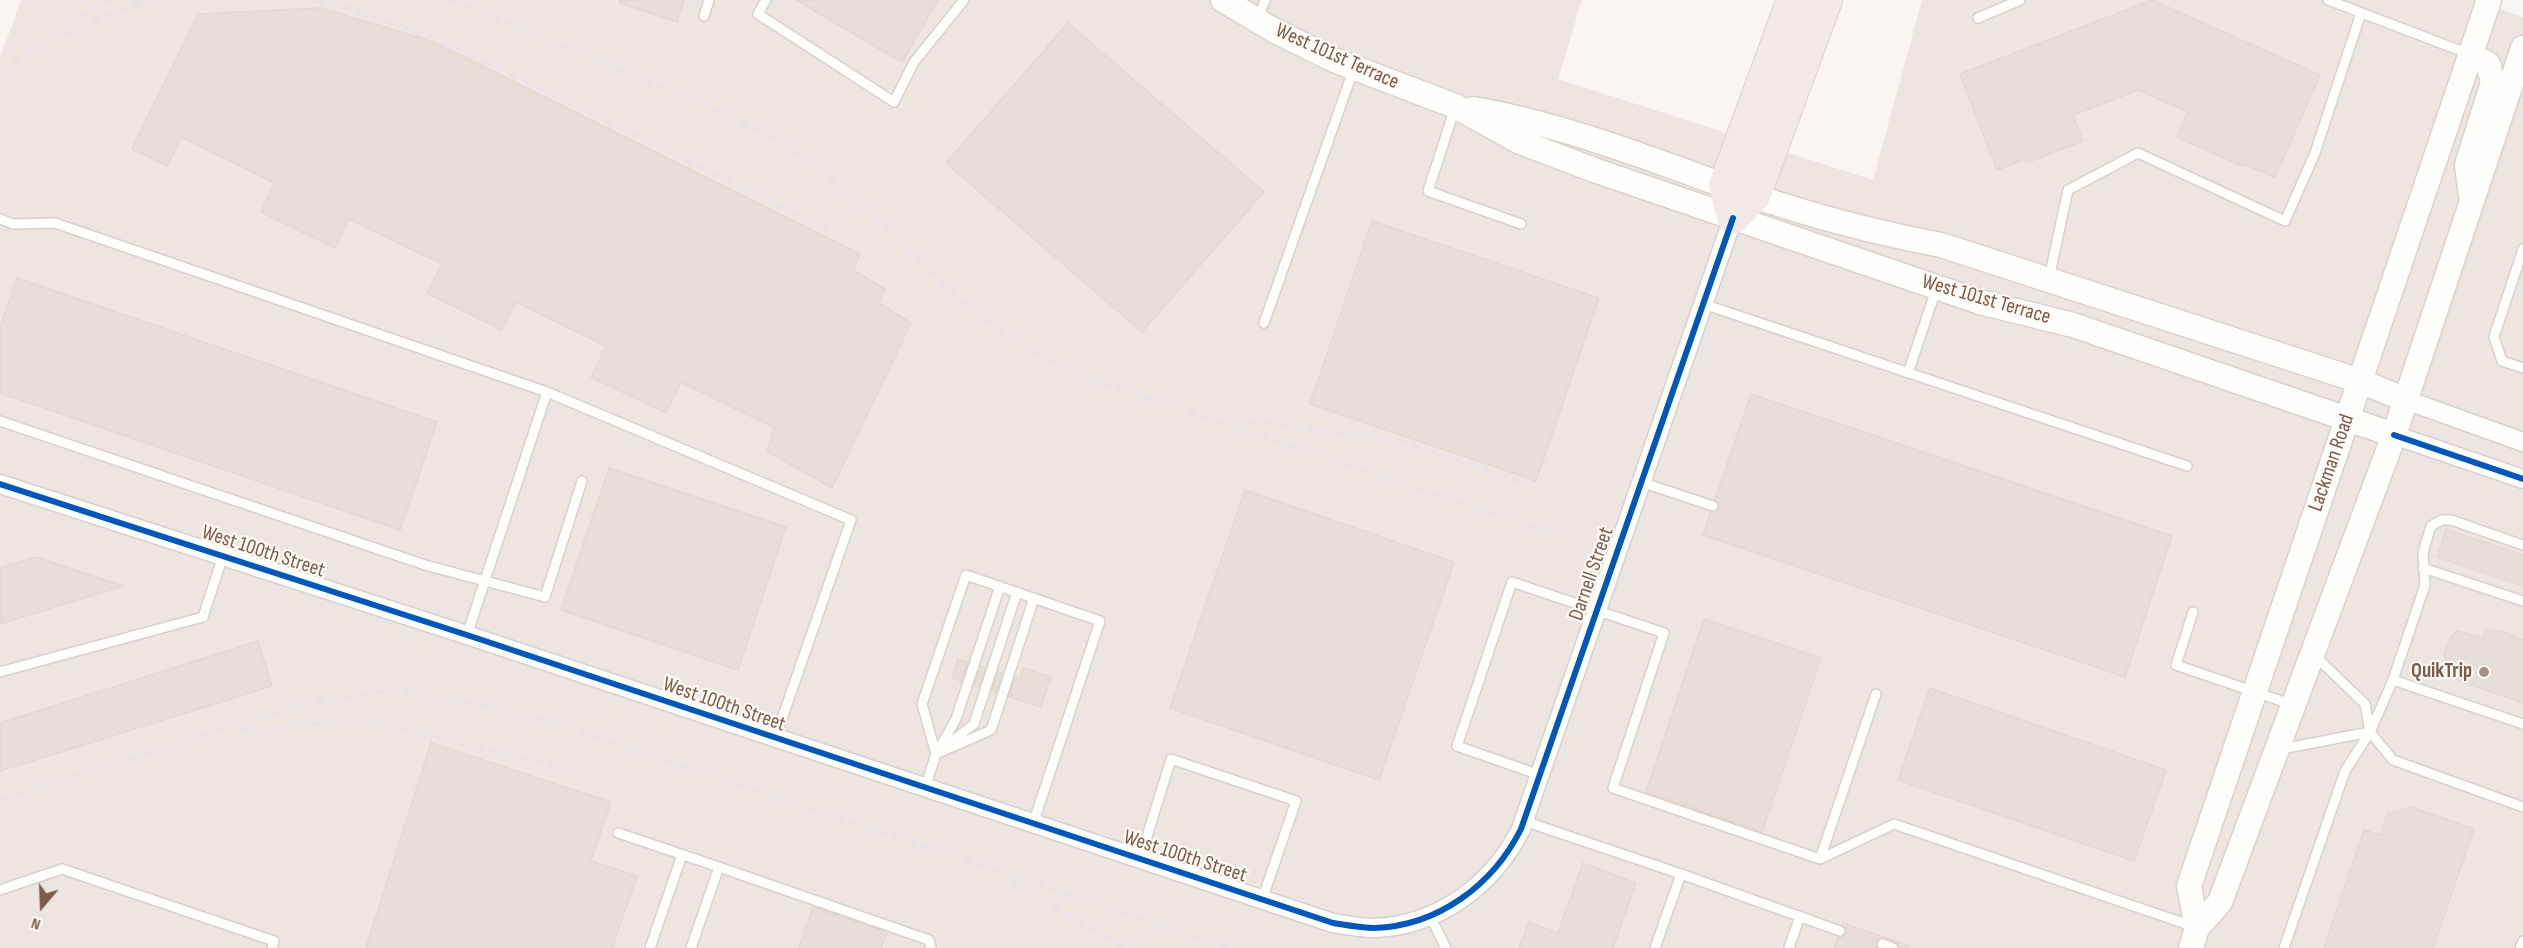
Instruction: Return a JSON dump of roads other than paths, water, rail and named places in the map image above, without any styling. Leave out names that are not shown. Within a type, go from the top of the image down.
[{"type":"highway","points":[[1793,0],[1725,185],[1743,207],[1826,0]]},
{"type":"main road","name":"West 101st Terrace","points":[[1223,0],[1261,10],[1354,68],[1455,106],[1518,141],[1743,207],[1941,245],[2360,381],[2406,400]]},
{"type":"main road","name":"Lackman Road","points":[[2194,938],[2189,886],[2489,0]]},
{"type":"main road","points":[[2194,938],[2220,902],[2394,435],[2523,48]]},
{"type":"main road","points":[[2471,55],[2488,64],[2493,82],[2467,165],[2472,203]]},
{"type":"main road","name":"West 101st Terrace","points":[[1455,106],[1523,118],[1725,185]]},
{"type":"main road","name":"West 101st Terrace","points":[[1743,207],[1937,287],[1980,302],[2073,325],[2394,435]]},
{"type":"street","name":"Darnell Street","points":[[1435,914],[1488,878],[1511,850],[1524,821],[1703,304],[1743,207]]},
{"type":"street","name":"West 101st Terrace","points":[[2406,400],[2523,442]]},
{"type":"street","name":"West 101st Terrace","points":[[2394,435],[2523,479]]},
{"type":"street","name":"West 100th Street","points":[[0,484],[467,635],[1332,923],[1373,928],[1410,923],[1435,914]]},
{"type":"lane","points":[[704,16],[709,0]]},
{"type":"lane","points":[[766,0],[758,14],[894,102],[914,62],[964,0]]},
{"type":"lane","points":[[1978,18],[2020,0]]},
{"type":"lane","points":[[2328,0],[2471,55]]},
{"type":"lane","points":[[2048,280],[2068,190],[2138,153],[2285,220],[2315,153],[2361,13]]},
{"type":"lane","points":[[1264,322],[1354,68]]},
{"type":"lane","points":[[1455,106],[1428,191],[1521,224]]},
{"type":"lane","points":[[0,219],[13,224],[55,224],[547,392],[851,520],[775,739]]},
{"type":"lane","points":[[2523,249],[2494,338],[2502,361],[2523,369]]},
{"type":"lane","points":[[1908,373],[1937,287]]},
{"type":"lane","points":[[1703,304],[2187,466]]},
{"type":"lane","points":[[467,635],[547,392]]},
{"type":"lane","points":[[0,421],[426,566],[545,597],[582,481]]},
{"type":"lane","points":[[1641,482],[1713,506]]},
{"type":"lane","points":[[2284,948],[2345,771],[2370,732],[2392,680],[2425,585],[2422,568],[2423,552],[2431,526],[2442,520],[2451,520],[2523,545]]},
{"type":"lane","points":[[0,672],[203,617],[223,556]]},
{"type":"lane","points":[[2422,568],[2523,601]]},
{"type":"lane","points":[[936,754],[922,704],[966,575],[1100,621],[1034,824]]},
{"type":"lane","points":[[1540,775],[1457,746],[1512,582],[1665,633],[1613,788],[1820,859],[1894,824],[2194,938]]},
{"type":"lane","points":[[925,789],[936,754],[956,719],[999,586]]},
{"type":"lane","points":[[936,754],[974,723],[1017,592]]},
{"type":"lane","points":[[936,754],[991,730],[1035,598]]},
{"type":"lane","points":[[2193,612],[2176,665],[2293,705]]},
{"type":"lane","points":[[2312,654],[2365,704],[2370,732],[2393,760],[2523,807]]},
{"type":"lane","points":[[2392,680],[2523,724]]},
{"type":"lane","points":[[1820,859],[1876,694]]},
{"type":"lane","points":[[2276,751],[2370,732]]},
{"type":"lane","points":[[1140,860],[1172,759],[1296,801],[1262,900]]},
{"type":"lane","points":[[1524,821],[1840,931]]},
{"type":"lane","points":[[618,833],[929,940],[931,948]]},
{"type":"lane","points":[[650,948],[682,855]]},
{"type":"lane","points":[[691,948],[718,867]]},
{"type":"lane","points":[[0,890],[62,869],[274,941],[272,948]]},
{"type":"lane","points":[[1655,948],[1681,874]]},
{"type":"lane","points":[[1435,914],[1446,948]]},
{"type":"lane","points":[[1790,948],[1800,916]]},
{"type":"lane","points":[[2520,948],[2523,941]]},
{"type":"lane","points":[[1882,945],[1893,948]]},
{"type":"railway","points":[[66,26],[110,0]]},
{"type":"railway","points":[[0,72],[16,60],[51,41],[142,0]]},
{"type":"railway","points":[[134,8],[169,0]]},
{"type":"railway","points":[[313,0],[356,10],[435,38],[831,231]]},
{"type":"railway","points":[[450,0],[715,110],[778,141],[839,185],[965,304],[1023,345],[1060,365],[1086,377],[1564,537]]},
{"type":"railway","points":[[1234,419],[1401,441],[1528,484]]},
{"type":"railway","points":[[0,800],[266,715],[321,701],[373,692],[426,694],[533,716],[1230,948]]},
{"type":"railway","points":[[238,731],[331,723],[387,725],[574,771]]},
{"type":"railway","points":[[1012,883],[1126,948]]},
{"type":"place","name":"QuikTrip","points":[[2484,672]]}]
